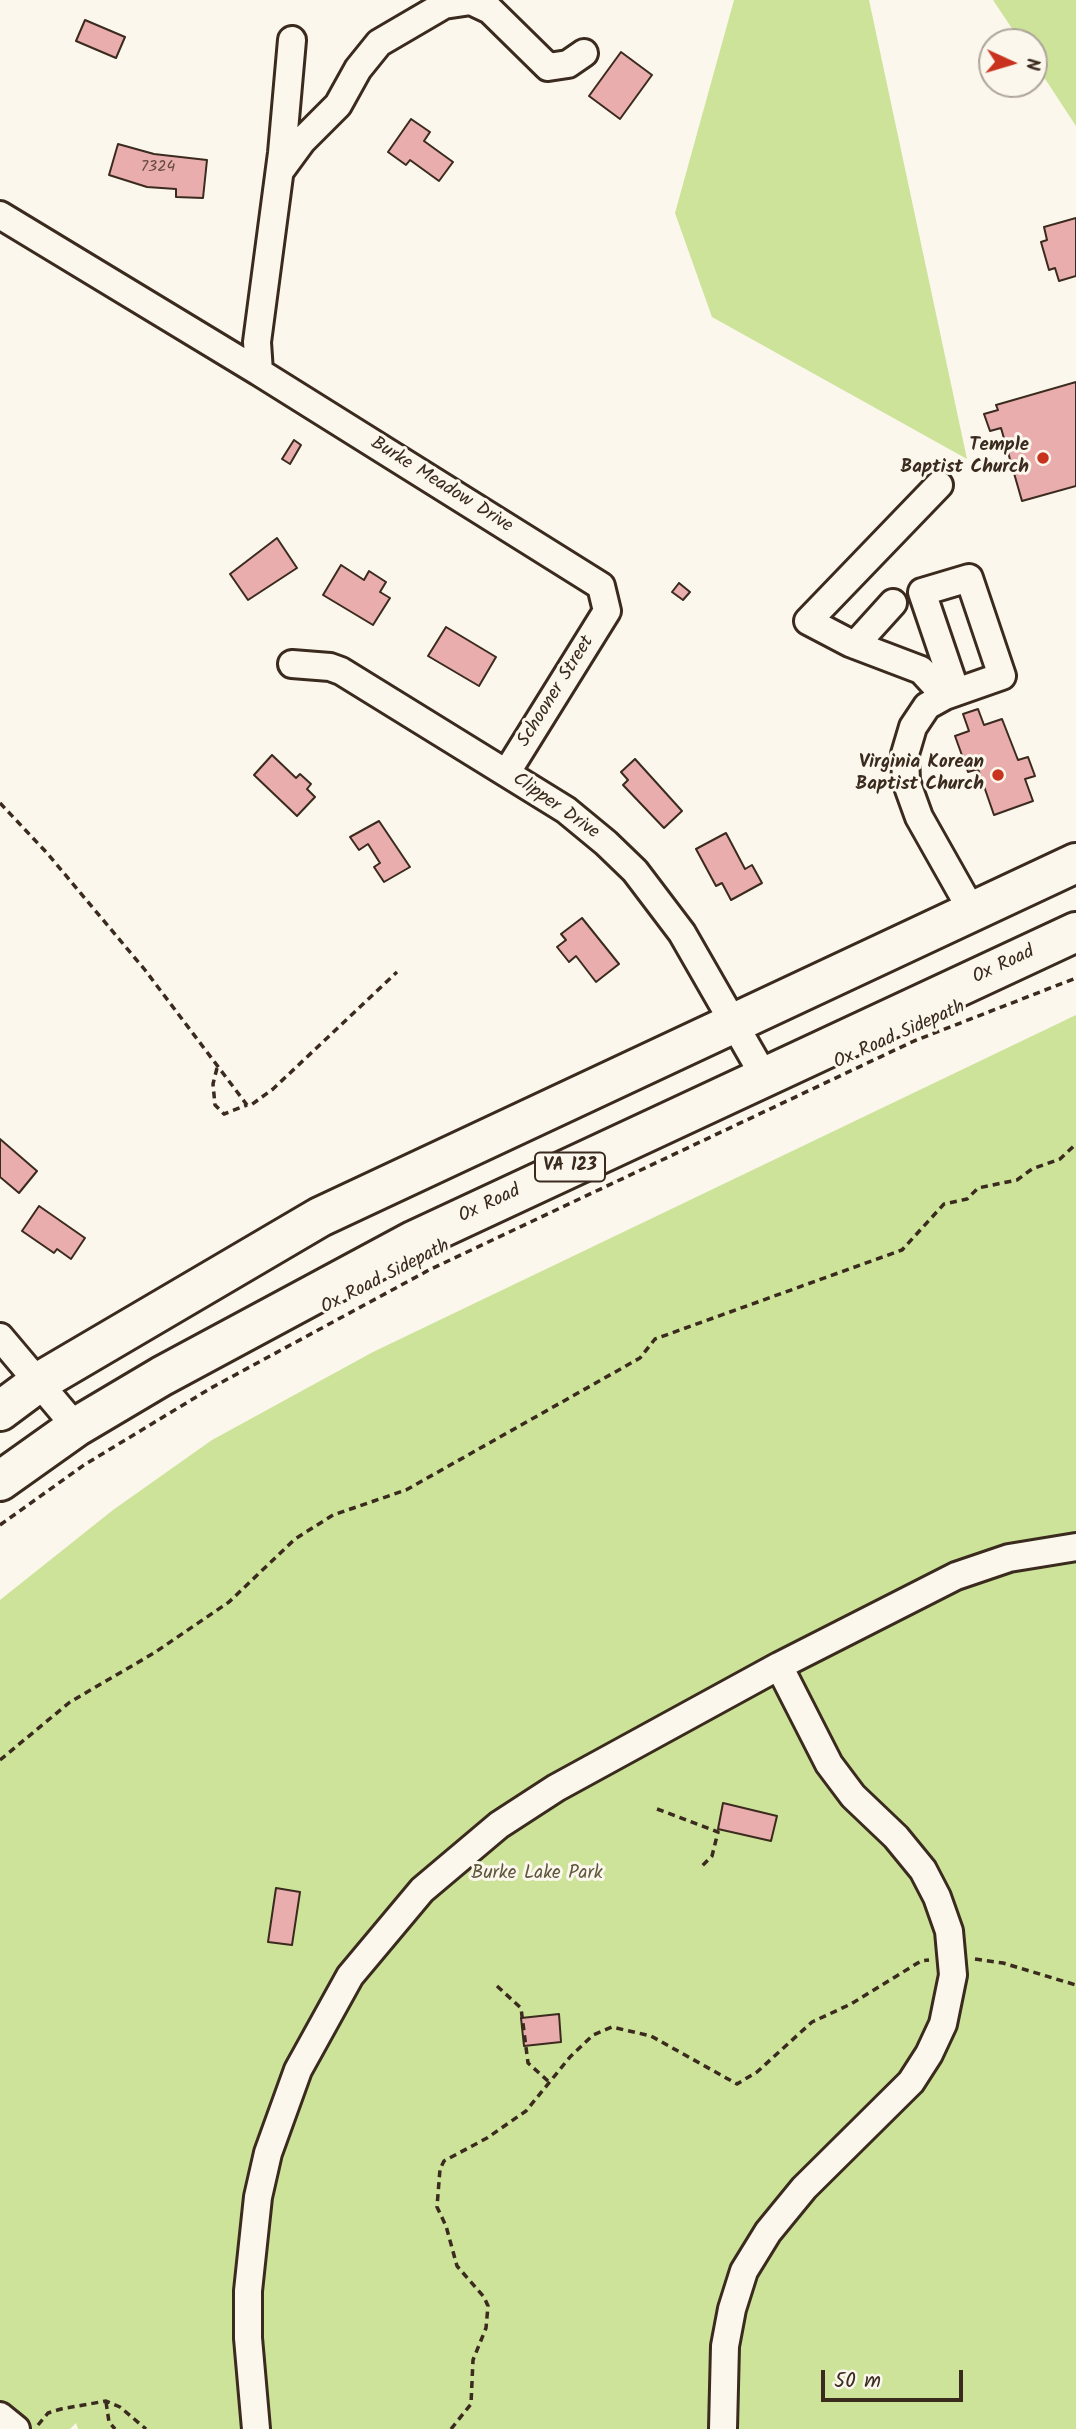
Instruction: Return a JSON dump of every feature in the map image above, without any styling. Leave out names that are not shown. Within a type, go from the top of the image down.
[{"type":"highway","points":[[0,1411],[39,1382],[320,1217],[1076,863]]},
{"type":"highway","name":"Ox Road","points":[[0,1481],[76,1427],[185,1363],[413,1241],[1076,932]]},
{"type":"street","points":[[279,172],[302,141],[338,104],[358,69],[379,43],[444,5],[471,1],[490,10],[548,67],[568,64],[584,53]]},
{"type":"street","points":[[259,372],[257,342],[279,172],[292,40]]},
{"type":"street","name":"Burke Meadow Drive","points":[[0,215],[259,372],[601,586],[607,611]]},
{"type":"street","points":[[939,485],[808,621],[855,645],[920,670],[950,694],[928,706],[913,727],[905,754],[906,781],[919,817],[972,911]]},
{"type":"street","points":[[855,645],[893,603]]},
{"type":"street","name":"Schooner Street","points":[[506,772],[607,611]]},
{"type":"street","name":"Clipper Drive","points":[[292,664],[330,667],[341,671],[566,810],[635,872],[682,933],[764,1076]]},
{"type":"street","points":[[0,1337],[76,1427]]},
{"type":"street","points":[[256,2429],[248,2339],[248,2291],[258,2197],[279,2119],[298,2070],[349,1976],[422,1890],[499,1825],[556,1788],[779,1666],[956,1576],[1009,1558],[1076,1547]]},
{"type":"street","points":[[723,2429],[725,2346],[732,2309],[744,2271],[768,2232],[804,2188],[911,2082],[929,2054],[943,2024],[953,1975],[949,1931],[937,1897],[923,1870],[896,1837],[853,1796],[829,1764],[779,1666]]},
{"type":"street","points":[[0,2416],[16,2429]]},
{"type":"path","points":[[0,803],[47,853],[145,970],[247,1105]]},
{"type":"path","points":[[217,1068],[213,1084],[215,1105],[224,1114],[251,1105],[273,1089],[397,972]]},
{"type":"path","name":"Ox Road Sidepath","points":[[0,1525],[84,1465],[211,1388],[429,1270],[914,1041],[1076,978]]},
{"type":"path","points":[[0,1760],[70,1702],[154,1653],[229,1602],[295,1539],[333,1515],[406,1490],[640,1358],[655,1339],[902,1250],[944,1205],[967,1199],[978,1188],[1017,1180],[1032,1169],[1060,1159],[1076,1144]]},
{"type":"path","points":[[657,1809],[718,1832],[712,1856],[701,1867]]},
{"type":"path","points":[[966,1958],[1003,1963],[1076,1985]]},
{"type":"path","points":[[451,2429],[471,2404],[473,2360],[486,2328],[488,2306],[484,2297],[457,2266],[446,2226],[437,2207],[440,2169],[444,2161],[487,2138],[526,2111],[548,2081],[593,2035],[612,2027],[651,2035],[685,2052],[720,2077],[737,2084],[744,2083],[813,2022],[851,2004],[921,1961],[932,1959]]},
{"type":"path","points":[[497,1986],[521,2008],[528,2063],[548,2081]]},
{"type":"path","points":[[35,2429],[48,2413],[90,2402],[106,2401],[120,2406],[146,2429]]},
{"type":"path","points":[[106,2401],[109,2421],[115,2429]]},
{"type":"green space","points":[[734,0],[869,0],[967,459],[712,317],[675,213]]},
{"type":"green space","points":[[993,0],[1076,0],[1076,126],[1048,83],[1048,28],[1012,28]]},
{"type":"green space","name":"Burke Lake Park","points":[[1076,1015],[1076,2429],[78,2429],[76,2423],[70,2429],[0,2429],[0,1600],[113,1510],[212,1440],[373,1352]]},
{"type":"building","points":[[85,20],[125,37],[116,58],[76,41]]},
{"type":"building","points":[[621,52],[652,75],[620,119],[589,96]]},
{"type":"building","points":[[411,119],[430,132],[424,141],[453,162],[439,181],[410,160],[406,165],[388,152]]},
{"type":"building","points":[[118,144],[154,154],[207,160],[203,198],[176,197],[176,189],[147,187],[109,175]]},
{"type":"building","points":[[1076,218],[1076,276],[1059,281],[1055,268],[1049,270],[1041,242],[1047,240],[1044,227]]},
{"type":"building","name":"Temple Baptist Church","points":[[1076,382],[1076,486],[1022,501],[1001,428],[990,431],[984,414],[998,410],[996,405]]},
{"type":"building","points":[[294,440],[301,445],[290,464],[282,459]]},
{"type":"building","points":[[277,538],[297,568],[248,600],[230,574]]},
{"type":"building","points":[[341,565],[364,580],[369,571],[386,582],[380,592],[390,598],[373,625],[323,595]]},
{"type":"building","points":[[679,583],[690,592],[683,600],[672,592]]},
{"type":"building","points":[[446,627],[496,657],[479,686],[428,656]]},
{"type":"building","points":[[978,709],[984,725],[1002,719],[1018,760],[1028,757],[1035,776],[1025,779],[1033,801],[994,815],[978,769],[968,772],[955,736],[969,731],[963,714]]},
{"type":"building","points":[[272,755],[296,778],[300,774],[311,784],[307,789],[315,797],[297,816],[254,775]]},
{"type":"building","points":[[635,759],[682,811],[664,828],[623,785],[628,780],[621,772]]},
{"type":"building","points":[[379,821],[410,867],[384,882],[374,867],[380,863],[368,844],[359,850],[350,837]]},
{"type":"building","points":[[726,833],[745,869],[752,865],[762,883],[731,900],[722,883],[716,886],[696,849]]},
{"type":"building","points":[[582,918],[619,964],[596,982],[576,956],[569,962],[557,947],[566,940],[561,934]]},
{"type":"building","points":[[0,1139],[37,1171],[19,1193],[0,1177]]},
{"type":"building","points":[[39,1206],[85,1238],[71,1259],[57,1249],[54,1253],[22,1231]]},
{"type":"building","points":[[723,1803],[777,1816],[771,1841],[718,1829]]},
{"type":"building","points":[[276,1888],[300,1892],[292,1945],[268,1942]]},
{"type":"building","points":[[559,2014],[561,2042],[524,2046],[521,2018]]},
{"type":"place","name":"Temple Baptist Church","points":[[1043,458]]},
{"type":"place","name":"Virginia Korean Baptist Church","points":[[998,775]]}]
